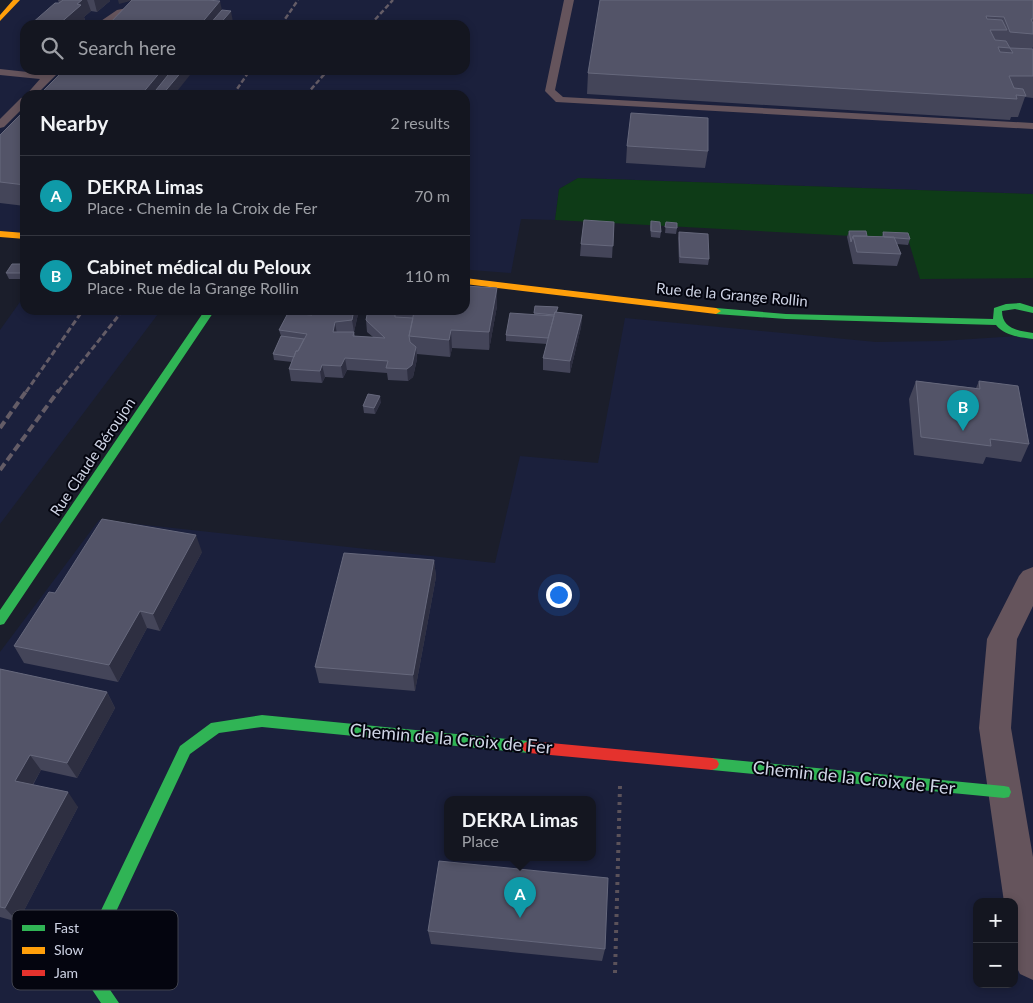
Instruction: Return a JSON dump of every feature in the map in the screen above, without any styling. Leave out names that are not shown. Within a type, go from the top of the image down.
[{"type":"street","points":[[0,19],[16,0]]},
{"type":"street","points":[[0,234],[20,236]]},
{"type":"street","points":[[0,246],[20,246]]},
{"type":"street","name":"Rue de la Grange Rollin","points":[[470,282],[762,316],[931,318],[997,322]]},
{"type":"street","points":[[1033,310],[1020,305],[1002,307],[997,310],[995,316],[997,322],[1011,332],[1033,336]]},
{"type":"street","name":"Rue Claude Béroujon","points":[[0,620],[207,315]]},
{"type":"street","points":[[1033,580],[1029,584],[1002,639],[995,728],[1033,961]]},
{"type":"street","name":"Chemin de la Croix de Fer","points":[[109,910],[185,750],[216,727],[262,721],[1004,792]]},
{"type":"street","name":"Chemin de la Croix de Fer","points":[[101,990],[111,1003]]},
{"type":"lane","points":[[108,20],[120,12],[169,3],[171,0]]},
{"type":"lane","points":[[569,0],[550,91],[560,100],[803,110],[1033,126]]},
{"type":"lane","points":[[0,72],[20,72]]},
{"type":"lane","points":[[35,90],[50,75]]},
{"type":"lane","points":[[0,125],[20,105]]},
{"type":"path","points":[[616,973],[621,755]]},
{"type":"shaded area","points":[[17,0],[1033,0],[1033,194],[578,178],[559,189],[555,220],[521,219],[511,273],[471,270],[470,90],[20,90],[20,236],[0,234],[0,19]]},
{"type":"shaded area","points":[[20,302],[20,315],[157,315],[0,524],[0,330]]},
{"type":"shaded area","points":[[625,318],[876,342],[941,341],[1033,335],[1033,1003],[0,1003],[0,652],[99,520],[495,563],[520,456],[598,463]]},
{"type":"green space","points":[[578,178],[1033,194],[1033,278],[920,279],[908,239],[555,220],[559,189]]},
{"type":"building","points":[[63,0],[82,0],[77,4],[81,5],[64,20],[36,20],[55,3]]},
{"type":"building","points":[[132,0],[220,1],[204,20],[113,20]]},
{"type":"building","points":[[600,0],[1033,0],[1033,19],[1031,19],[1033,34],[1010,32],[1004,17],[986,16],[987,19],[1002,20],[1007,30],[990,30],[995,40],[1006,41],[1010,48],[1033,49],[1033,76],[1009,76],[1014,88],[1023,89],[1026,96],[1016,95],[1017,99],[588,73]],"holes":[[[998,47],[1010,48],[1013,53],[1000,52]]]},
{"type":"building","points":[[222,10],[231,11],[223,20],[213,20]]},
{"type":"building","points":[[59,75],[158,75],[145,90],[44,90]]},
{"type":"building","points":[[168,75],[179,75],[166,90],[156,90]]},
{"type":"building","points":[[631,113],[708,118],[708,151],[627,146]]},
{"type":"building","points":[[20,115],[20,184],[0,182],[0,135]]},
{"type":"building","points":[[584,220],[614,222],[613,246],[581,244]]},
{"type":"building","points":[[651,221],[660,222],[661,232],[651,231]]},
{"type":"building","points":[[666,222],[677,223],[677,228],[665,227]]},
{"type":"building","points":[[849,231],[866,231],[867,236],[853,236],[851,242]]},
{"type":"building","points":[[679,232],[708,234],[709,259],[680,257]]},
{"type":"building","points":[[883,232],[908,233],[910,239],[884,237]]},
{"type":"building","points":[[853,236],[894,237],[901,254],[857,252]]},
{"type":"building","points":[[12,264],[20,264],[20,273],[6,273]]},
{"type":"building","points":[[470,286],[497,288],[489,332],[451,330],[449,340],[409,336],[413,315],[470,315]]},
{"type":"building","points":[[535,306],[558,307],[554,315],[534,313]]},
{"type":"building","points":[[555,312],[582,315],[570,361],[543,358]]},
{"type":"building","points":[[510,313],[554,316],[548,338],[506,335]]},
{"type":"building","points":[[287,315],[353,315],[352,320],[335,322],[333,332],[354,332],[353,336],[385,338],[366,320],[367,315],[395,315],[395,317],[413,318],[409,336],[410,342],[416,347],[412,365],[407,369],[386,368],[388,361],[345,358],[341,366],[322,365],[320,371],[289,369],[296,351],[298,351],[307,334],[279,330]]},
{"type":"building","points":[[281,336],[304,339],[294,357],[273,354]]},
{"type":"building","points":[[916,381],[980,389],[979,381],[1018,386],[1029,444],[990,439],[991,446],[921,437]]},
{"type":"building","points":[[368,394],[380,396],[374,408],[363,406]]},
{"type":"building","points":[[102,519],[196,535],[153,614],[140,611],[109,665],[14,646],[49,592],[55,593]]},
{"type":"building","points":[[344,553],[434,560],[413,675],[315,667]]},
{"type":"building","points":[[0,669],[107,692],[67,763],[30,755],[15,781],[68,792],[5,908],[0,907]]},
{"type":"building","points":[[439,861],[608,878],[605,949],[428,931]]},
{"type":"railway","points":[[284,20],[298,0]]},
{"type":"railway","points":[[375,20],[393,0]]},
{"type":"railway","points":[[236,90],[247,75]]},
{"type":"railway","points":[[310,90],[324,75]]},
{"type":"railway","points":[[26,392],[80,315]]},
{"type":"railway","points":[[58,392],[119,315]]},
{"type":"railway","points":[[0,428],[27,390]]},
{"type":"railway","points":[[0,470],[59,390]]},
{"type":"traffic: fast","points":[[1033,310],[1015,306],[997,310],[999,323],[1003,327],[1020,334],[1033,336]]},
{"type":"traffic: fast","points":[[716,311],[786,317],[997,322]]},
{"type":"traffic: fast","points":[[0,620],[207,315]]},
{"type":"traffic: fast","points":[[109,910],[185,750],[216,727],[262,721],[529,747]]},
{"type":"traffic: fast","points":[[712,764],[1004,792]]},
{"type":"traffic: fast","points":[[101,990],[111,1003]]},
{"type":"traffic: slow","points":[[0,19],[17,0]]},
{"type":"traffic: slow","points":[[0,234],[20,236]]},
{"type":"traffic: slow","points":[[470,282],[716,311]]},
{"type":"traffic: jam","points":[[529,747],[712,764]]},
{"type":"place","name":"Cabinet médical du Peloux","points":[[963,431]]},
{"type":"place","name":"DEKRA Limas","points":[[520,918]]}]
